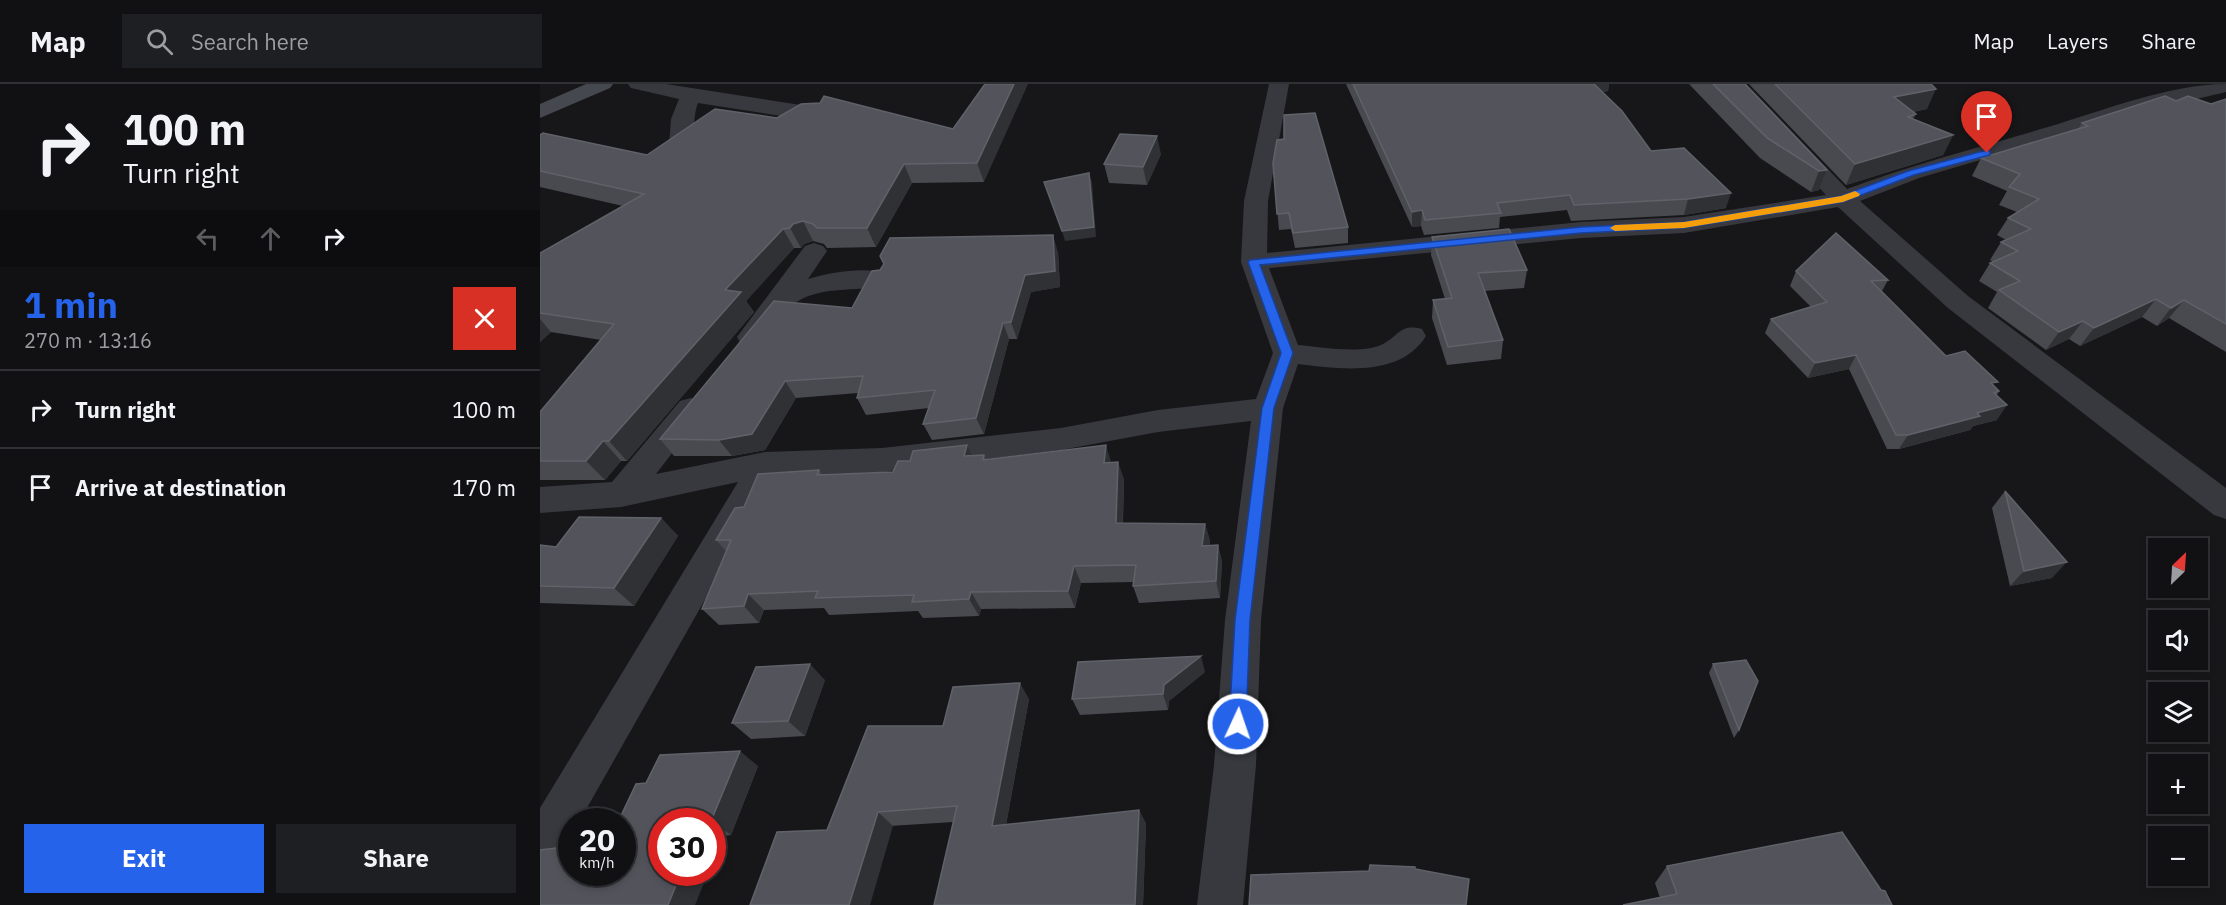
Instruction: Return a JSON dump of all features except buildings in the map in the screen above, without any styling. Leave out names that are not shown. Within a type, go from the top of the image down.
[{"type":"street","points":[[540,111],[603,84]]},
{"type":"street","points":[[638,84],[692,96],[819,115]]},
{"type":"street","points":[[1220,905],[1236,765],[1243,620],[1268,408],[1287,353],[1254,262],[1256,201],[1279,84]]},
{"type":"street","points":[[1734,84],[1843,199],[1958,302],[2226,506]]},
{"type":"street","points":[[1254,262],[1581,230],[1684,225],[1843,199],[1911,173],[2144,105],[2226,86]]},
{"type":"street","points":[[680,145],[684,107],[692,96]]},
{"type":"street","points":[[734,358],[780,300],[814,251]]},
{"type":"street","points":[[780,300],[804,288],[831,280],[877,279]]},
{"type":"street","points":[[1287,353],[1344,360],[1389,354],[1412,336]]},
{"type":"street","points":[[621,494],[712,385]]},
{"type":"street","points":[[540,500],[621,494],[765,464],[882,460],[1061,438],[1158,421],[1268,408]]},
{"type":"street","points":[[540,848],[765,464]]},
{"type":"slow traffic","points":[[1615,228],[1684,225],[1843,199],[1855,194]]},
{"type":"route","points":[[1238,724],[1243,620],[1268,408],[1287,353],[1254,262],[1581,230],[1684,225],[1843,199],[1911,173],[1987,153]]}]
